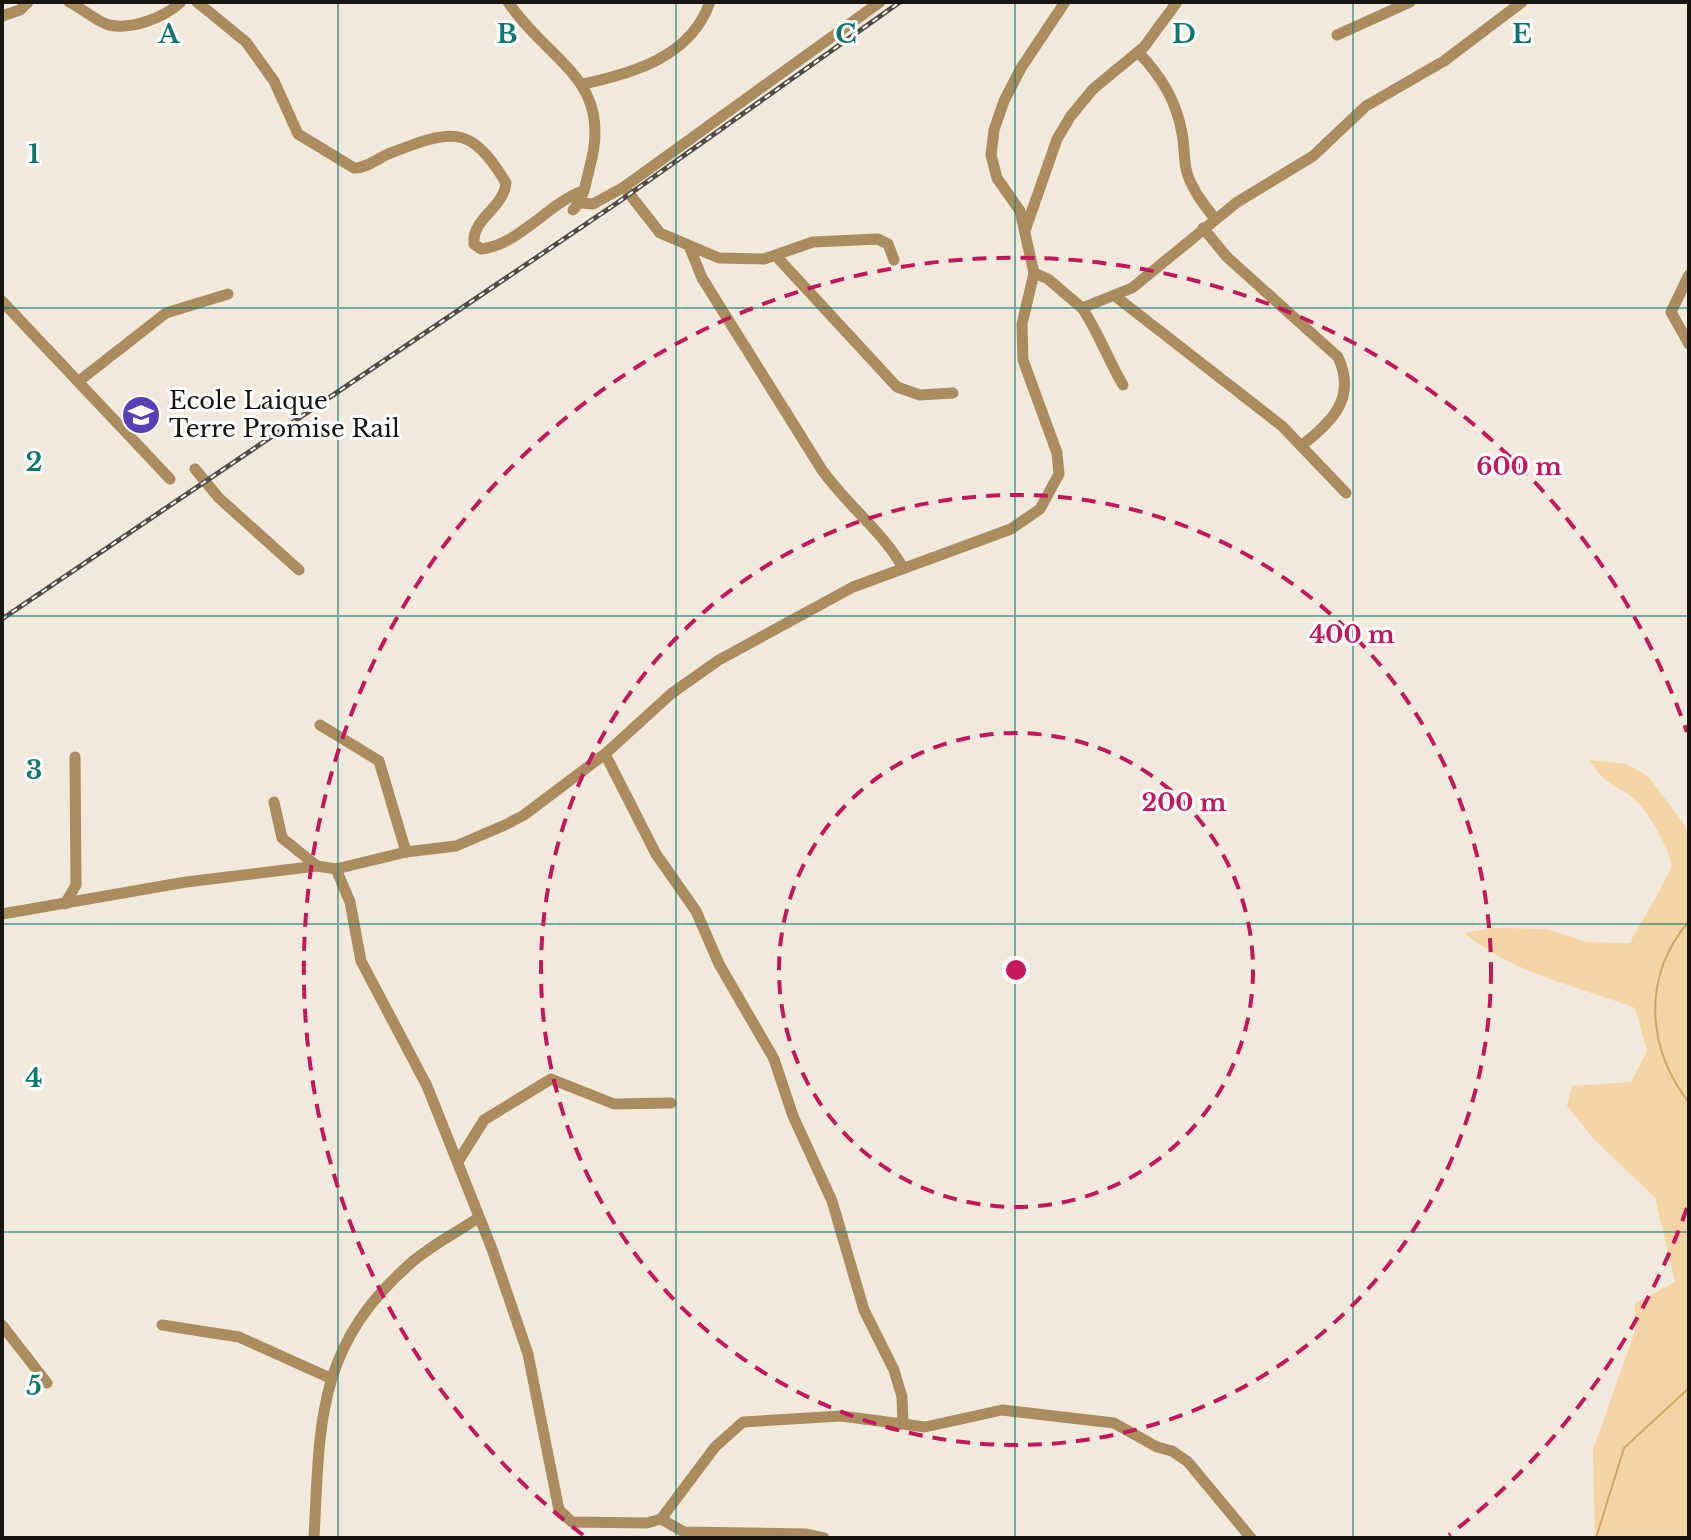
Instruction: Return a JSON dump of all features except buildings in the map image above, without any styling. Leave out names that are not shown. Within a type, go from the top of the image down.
[{"type":"street","points":[[2,16],[20,10],[28,2]]},
{"type":"street","points":[[69,2],[109,25],[125,25],[164,16],[181,2]]},
{"type":"street","points":[[202,5],[218,2]]},
{"type":"street","points":[[508,2],[524,25],[583,84],[592,102],[593,156],[579,201]]},
{"type":"street","points":[[583,84],[622,76],[655,62],[697,32],[710,2]]},
{"type":"street","points":[[202,5],[246,42],[274,81],[298,134],[354,168],[418,144],[460,136],[476,142],[506,183],[501,200],[476,229],[474,244],[481,249],[498,245],[561,200],[593,204],[624,187],[880,2]]},
{"type":"street","points":[[2,914],[186,882],[317,866],[336,869],[406,852],[456,846],[524,815],[605,754],[672,693],[719,660],[853,587],[902,566],[1011,529],[1040,509],[1059,474],[1057,453],[1028,377],[1021,342],[1024,310],[1034,273],[1020,211],[997,178],[991,155],[994,130],[1021,68],[1065,2]]},
{"type":"street","points":[[1026,229],[1057,139],[1070,117],[1093,89],[1138,52],[1177,2]]},
{"type":"street","points":[[1337,35],[1410,2]]},
{"type":"street","points":[[1082,308],[1132,288],[1215,219],[1313,156],[1366,106],[1444,61],[1522,2]]},
{"type":"street","points":[[1138,52],[1160,76],[1171,97],[1183,135],[1183,158],[1189,179],[1215,219]]},
{"type":"street","points":[[624,187],[660,233],[719,258],[744,260],[776,256],[813,242],[878,239],[888,244],[894,260]]},
{"type":"street","points":[[1203,228],[1227,257],[1329,348],[1346,374],[1345,387],[1335,414],[1325,428],[1301,446]]},
{"type":"street","points":[[690,248],[702,278],[822,470],[839,493],[886,539],[902,566]]},
{"type":"street","points":[[776,256],[897,387],[920,395],[953,393]]},
{"type":"street","points":[[1034,273],[1048,279],[1082,308],[1100,335],[1110,363],[1123,385]]},
{"type":"street","points":[[1689,275],[1671,312],[1689,344]]},
{"type":"street","points":[[79,381],[166,313],[228,294]]},
{"type":"street","points":[[1115,296],[1282,426],[1346,493]]},
{"type":"street","points":[[2,301],[170,479]]},
{"type":"street","points":[[195,469],[219,498],[299,570]]},
{"type":"street","points":[[320,725],[379,761],[406,852]]},
{"type":"street","points":[[605,754],[650,843],[677,888],[696,911],[719,964],[774,1059],[793,1116],[832,1201],[864,1310],[894,1370],[902,1397],[903,1423]]},
{"type":"street","points":[[65,904],[76,885],[75,757]]},
{"type":"street","points":[[274,802],[282,838],[317,866]]},
{"type":"street","points":[[336,869],[350,902],[361,961],[447,1132],[492,1249],[528,1354],[559,1510],[572,1522],[647,1523],[711,1534],[761,1532],[824,1538]]},
{"type":"street","points":[[76,885],[94,899]]},
{"type":"street","points":[[459,1160],[475,1131],[494,1111],[551,1079],[614,1104],[671,1103]]},
{"type":"street","points":[[447,1132],[475,1131]]},
{"type":"street","points":[[314,1538],[319,1439],[330,1378],[353,1328],[410,1264],[478,1218]]},
{"type":"street","points":[[2,1325],[47,1383]]},
{"type":"street","points":[[162,1325],[239,1337],[330,1378]]},
{"type":"street","points":[[667,1528],[671,1510],[715,1447],[743,1422],[841,1416],[942,1426],[1002,1410],[1114,1423],[1188,1462],[1251,1538]]},
{"type":"shaded area","points":[[1590,760],[1626,764],[1648,776],[1689,831],[1689,1538],[1595,1538],[1593,1450],[1635,1331],[1635,1303],[1675,1282],[1655,1198],[1593,1138],[1567,1106],[1572,1086],[1631,1082],[1647,1051],[1635,1008],[1525,969],[1464,933],[1493,928],[1547,929],[1587,942],[1630,943],[1660,890],[1671,866],[1670,859],[1658,831],[1640,805],[1605,779]]},
{"type":"waterway","points":[[1689,921],[1663,965],[1655,1012],[1664,1058],[1689,1103]]},
{"type":"waterway","points":[[1596,1538],[1624,1448],[1689,1388]]},
{"type":"railway","points":[[2,619],[617,203],[900,2]]},
{"type":"place","name":"Ecole Laique Terre Promise Rail","points":[[141,415]]}]
